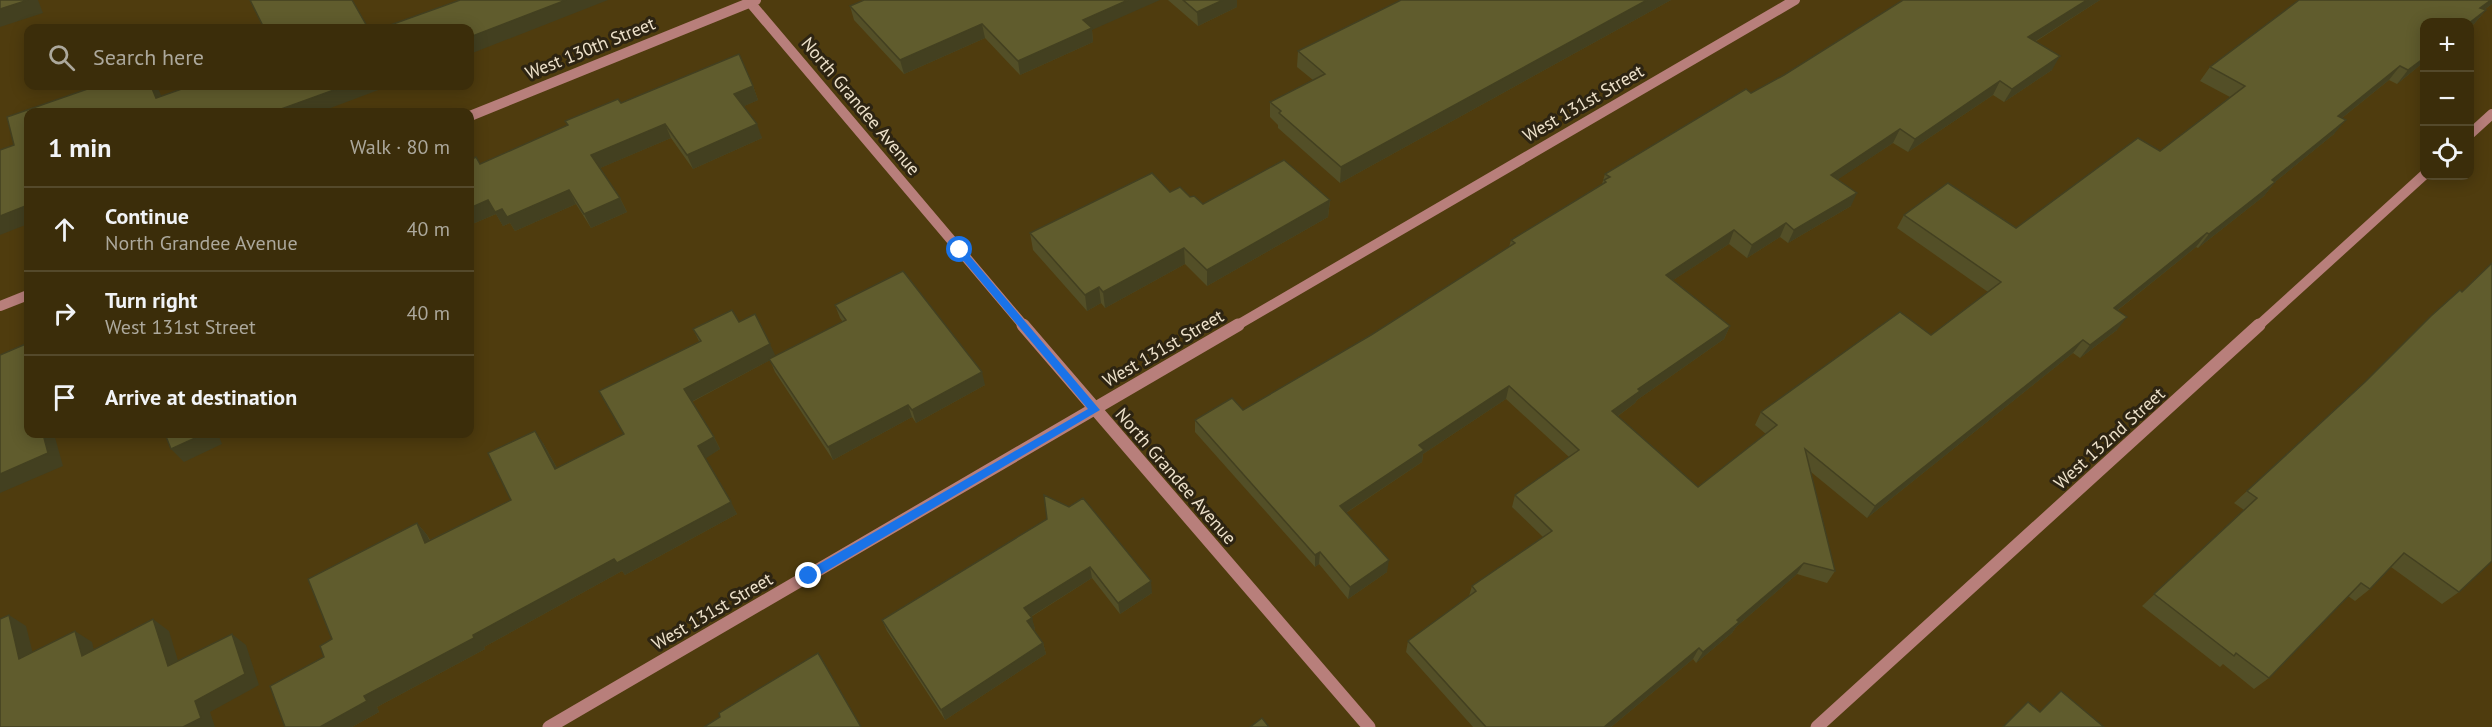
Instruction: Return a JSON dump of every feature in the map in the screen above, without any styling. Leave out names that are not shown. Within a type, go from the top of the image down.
[{"type":"street","name":"West 131st Street","points":[[549,727],[1795,0]]},
{"type":"street","name":"North Grandee Avenue","points":[[752,1],[1095,410],[1369,727]]},
{"type":"street","name":"West 130th Street","points":[[474,114],[752,1]]},
{"type":"street","points":[[2474,130],[2492,114]]},
{"type":"street","name":"West 132nd Street","points":[[1817,727],[2420,179]]},
{"type":"street","points":[[0,306],[24,297]]},
{"type":"building","points":[[0,0],[28,0],[0,9]]},
{"type":"building","points":[[250,0],[352,0],[366,24],[262,24]]},
{"type":"building","points":[[460,0],[566,0],[474,35],[474,24],[393,24]]},
{"type":"building","points":[[864,0],[1128,0],[1083,20],[1092,28],[1018,61],[982,24],[900,60],[850,6]]},
{"type":"building","points":[[1183,0],[1223,0],[1197,12]]},
{"type":"building","points":[[1401,0],[1647,0],[1341,167],[1279,113],[1281,111],[1270,102],[1325,74],[1298,51]]},
{"type":"building","points":[[1903,0],[2087,0],[2028,37],[2060,56],[2012,89],[2000,81],[1915,139],[1900,129],[1831,175],[1857,193],[1794,230],[1786,223],[1752,245],[1734,230],[1666,275],[1730,326],[1638,389],[1640,391],[1612,411],[1698,487],[1777,425],[1761,412],[1900,312],[1931,335],[2001,282],[1904,215],[1948,183],[2016,228],[2138,138],[2160,151],[2245,86],[2210,67],[2299,0],[2491,0],[2480,8],[2486,10],[2474,19],[2420,18],[2420,61],[2408,70],[2400,66],[2338,116],[2346,120],[2272,180],[2275,182],[2114,308],[2127,317],[2090,345],[2083,340],[1875,506],[1805,449],[1835,571],[1804,563],[1703,652],[1699,648],[1604,727],[1486,727],[1408,641],[1476,591],[1472,586],[1552,531],[1515,495],[1579,450],[1509,386],[1419,445],[1424,450],[1340,506],[1389,560],[1350,587],[1320,552],[1315,555],[1195,420],[1232,398],[1243,410],[1371,335],[1515,243],[1511,240],[1606,182],[1604,180],[1610,177],[1605,174],[1746,89],[1751,93],[1784,75]]},
{"type":"building","points":[[739,54],[753,86],[734,94],[757,124],[687,155],[665,124],[591,155],[620,198],[584,214],[569,190],[507,217],[502,209],[495,212],[488,200],[474,206],[474,158],[476,157],[480,164],[568,125],[565,121],[618,99],[621,103]]},
{"type":"building","points":[[85,90],[153,90],[156,98],[179,90],[334,90],[284,108],[33,108]]},
{"type":"building","points":[[24,111],[24,207],[0,216],[0,150],[14,145],[7,117]]},
{"type":"building","points":[[1284,160],[1330,200],[1207,270],[1184,248],[1103,292],[1099,287],[1085,295],[1030,233],[1152,173],[1170,192],[1180,187],[1190,197],[1194,196],[1203,204]]},
{"type":"building","points":[[2492,263],[2492,561],[2459,592],[2404,553],[2370,589],[2361,583],[2269,678],[2236,653],[2234,656],[2154,594],[2257,498],[2247,491],[2365,382],[2431,316],[2460,290],[2462,292]]},
{"type":"building","points":[[903,271],[982,372],[912,410],[908,405],[828,447],[769,359],[846,320],[835,305]]},
{"type":"building","points":[[732,310],[739,322],[755,314],[770,344],[684,389],[714,437],[698,446],[731,502],[617,563],[614,559],[473,635],[474,638],[364,696],[367,701],[320,727],[285,727],[270,686],[324,657],[320,646],[332,639],[308,579],[417,523],[425,543],[511,500],[488,453],[535,431],[555,469],[624,434],[599,391],[701,341],[693,329]]},
{"type":"building","points":[[24,345],[24,438],[44,438],[48,453],[0,474],[0,355]]},
{"type":"building","points":[[167,438],[195,438],[171,449]]},
{"type":"building","points":[[1044,495],[1069,507],[1083,498],[1151,581],[1118,603],[1090,567],[1024,608],[1032,618],[1027,621],[1043,643],[941,710],[882,620],[1047,519]]},
{"type":"building","points":[[9,615],[19,659],[75,631],[82,656],[153,619],[168,666],[232,634],[245,674],[195,701],[201,718],[183,727],[0,727],[0,619]]},
{"type":"building","points":[[818,653],[861,727],[704,727],[720,717],[719,713]]},
{"type":"building","points":[[2061,691],[2104,727],[2003,727],[2028,702],[2040,712]]},
{"type":"building","points":[[1262,718],[1269,727],[1250,727]]},
{"type":"route","points":[[809,576],[1095,410],[960,250]]}]
